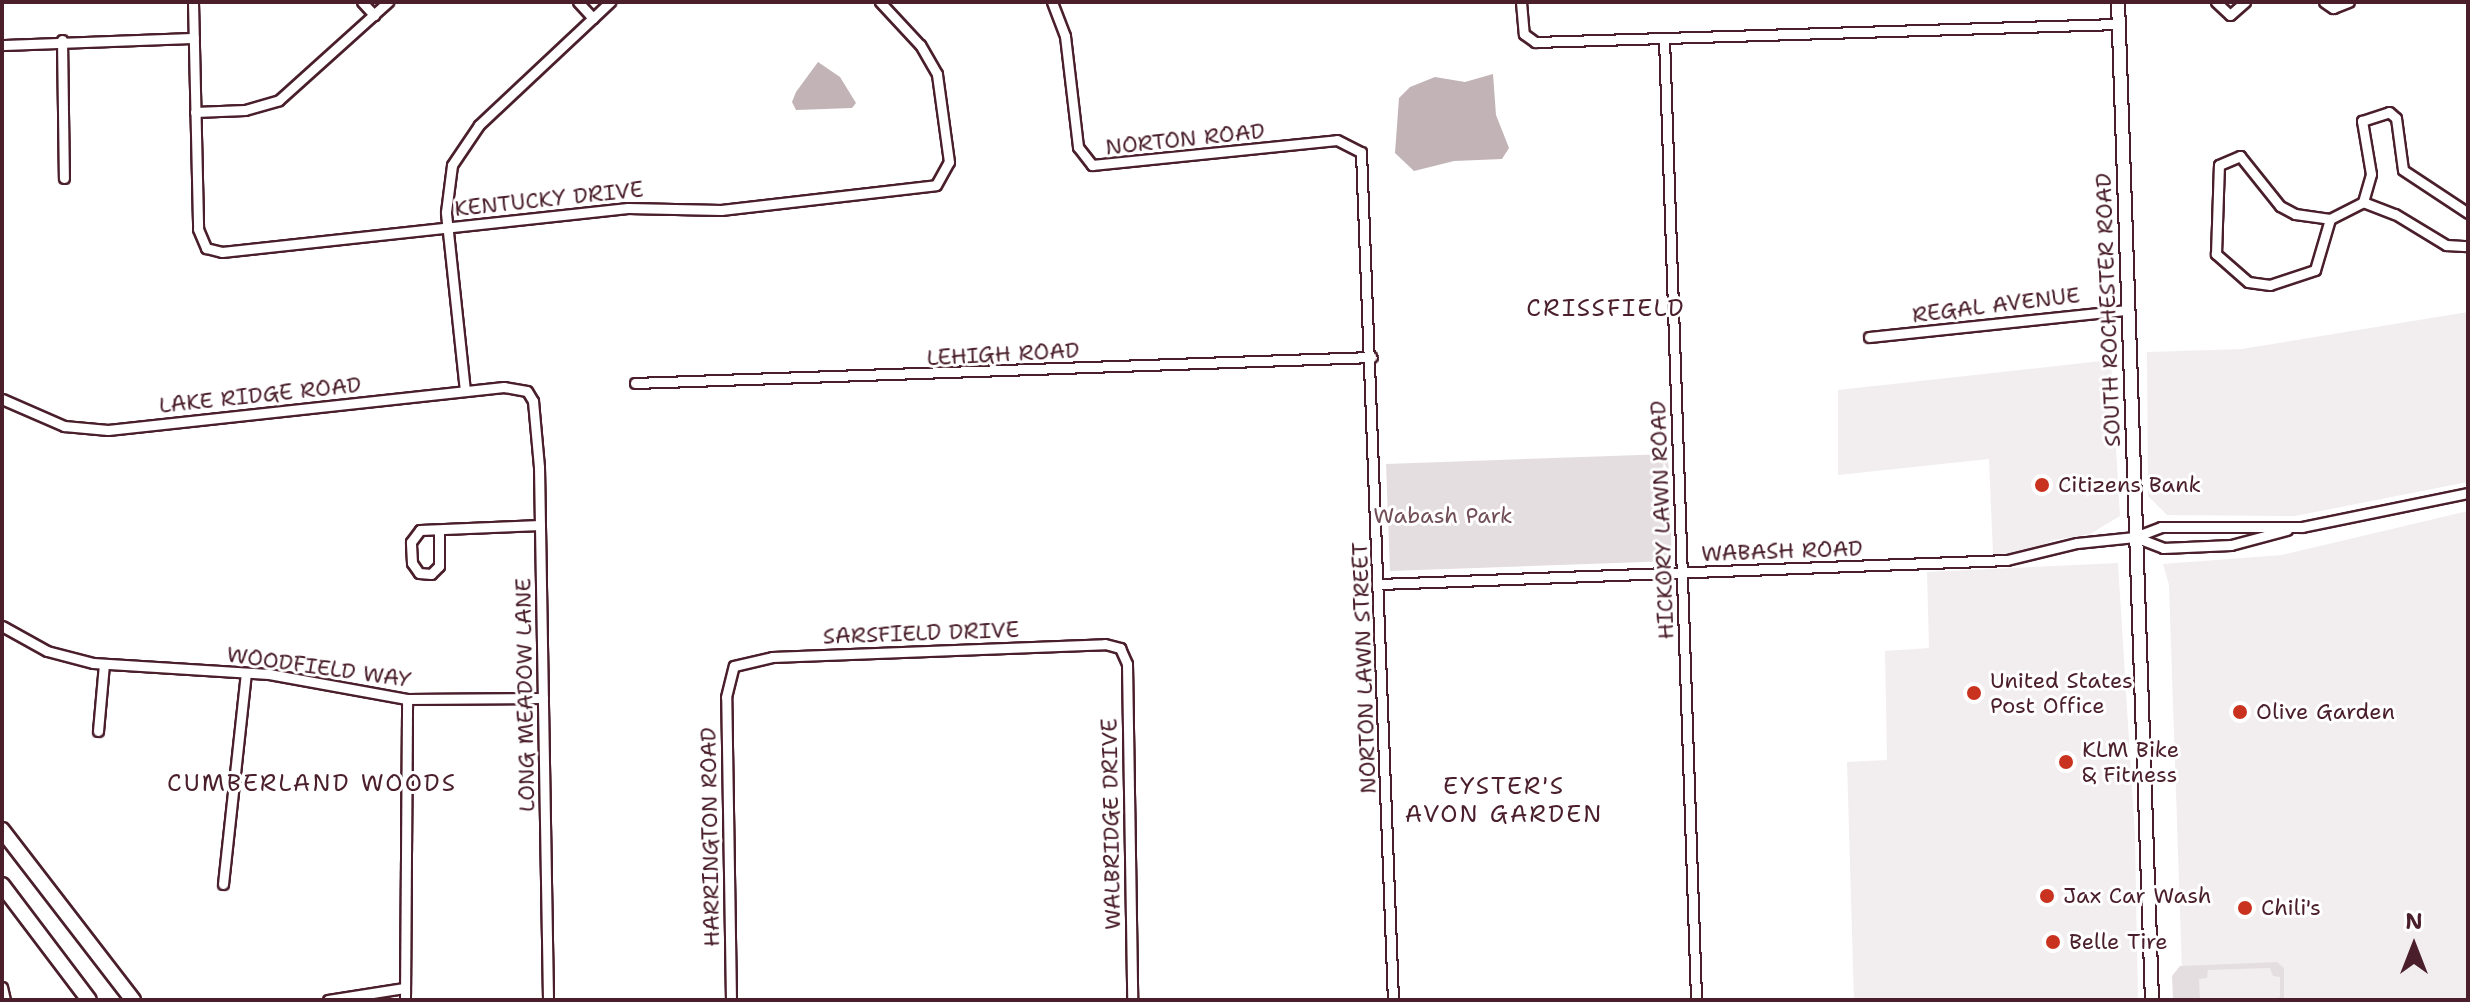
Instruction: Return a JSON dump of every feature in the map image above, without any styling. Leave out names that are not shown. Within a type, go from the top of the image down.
[{"type":"highway","points":[[2,830],[133,1000]]},
{"type":"highway","points":[[2,885],[89,1000]]},
{"type":"main road","name":"SOUTH ROCHESTER ROAD","points":[[2118,2],[2152,1000]]},
{"type":"street","name":"KENTUCKY DRIVE","points":[[193,2],[198,229],[209,250],[649,206],[721,210],[936,185],[949,162],[937,74],[920,45],[880,2]]},
{"type":"street","points":[[362,2],[374,15]]},
{"type":"street","points":[[195,112],[245,110],[279,100],[388,2]]},
{"type":"street","points":[[578,2],[593,18]]},
{"type":"street","points":[[465,391],[447,228],[448,180],[463,143],[610,2]]},
{"type":"street","name":"NORTON ROAD","points":[[1052,2],[1065,36],[1078,147],[1092,165],[1337,140],[1356,146]]},
{"type":"street","points":[[1521,2],[1527,38],[1535,42],[2118,24]]},
{"type":"street","points":[[2216,2],[2230,15],[2245,2]]},
{"type":"street","points":[[2324,2],[2333,8],[2349,2]]},
{"type":"street","points":[[2,45],[62,40],[194,38]]},
{"type":"street","name":"HICKORY LAWN ROAD","points":[[1664,38],[1696,1000]]},
{"type":"street","points":[[62,40],[64,178]]},
{"type":"street","points":[[2330,219],[2315,270],[2270,285],[2248,282],[2216,254],[2219,165],[2240,156],[2280,206],[2295,214],[2330,219],[2363,202],[2371,174],[2362,121],[2389,112],[2396,118],[2403,170],[2468,213]]},
{"type":"street","name":"NORTON LAWN STREET","points":[[1356,146],[1363,159],[1372,357],[1393,1000]]},
{"type":"street","points":[[2363,202],[2395,214],[2446,245],[2468,246]]},
{"type":"street","name":"REGAL AVENUE","points":[[1869,337],[2128,310]]},
{"type":"street","name":"LEHIGH ROAD","points":[[635,383],[1372,357]]},
{"type":"street","name":"LAKE RIDGE ROAD","points":[[2,399],[64,426],[108,430],[515,386],[527,391]]},
{"type":"street","name":"LONG MEADOW LANE","points":[[527,391],[538,445],[548,1000]]},
{"type":"street","points":[[2135,537],[2163,548],[2231,545],[2290,529],[2468,493]]},
{"type":"street","points":[[2135,537],[2161,527],[2245,524],[2290,529]]},
{"type":"street","points":[[439,531],[439,566],[431,574],[419,573],[412,563],[412,536],[420,530],[540,525]]},
{"type":"street","name":"WABASH ROAD","points":[[1380,584],[1993,561],[2077,543],[2135,537]]},
{"type":"street","name":"WOODFIELD WAY","points":[[2,626],[47,651],[104,664],[246,673],[407,699],[543,698]]},
{"type":"street","name":"SARSFIELD DRIVE","points":[[729,674],[740,662],[772,657],[1105,644],[1120,648]]},
{"type":"street","name":"WALBRIDGE DRIVE","points":[[1120,648],[1127,670],[1132,1000]]},
{"type":"street","points":[[98,731],[104,664]]},
{"type":"street","points":[[223,884],[246,673]]},
{"type":"street","name":"HARRINGTON ROAD","points":[[729,674],[731,1000]]},
{"type":"street","points":[[405,1000],[407,699]]},
{"type":"street","points":[[2,987],[5,1000]]},
{"type":"street","points":[[328,1000],[359,991],[404,988]]},
{"type":"shaded area","points":[[818,62],[840,77],[856,103],[852,108],[796,110],[792,102],[796,92]]},
{"type":"shaded area","points":[[1493,74],[1496,115],[1509,148],[1502,159],[1454,161],[1414,171],[1395,153],[1399,98],[1410,87],[1435,77],[1465,82]]},
{"type":"shaded area","points":[[2468,312],[2468,482],[2295,516],[2167,515],[2148,496],[2147,352],[2242,349]]},
{"type":"shaded area","points":[[2111,360],[2120,516],[2090,534],[2054,540],[2025,553],[1993,554],[1989,459],[1838,475],[1838,390]]},
{"type":"shaded area","points":[[2468,511],[2468,1000],[2183,1000],[2169,585],[2163,564],[2282,555]]},
{"type":"shaded area","points":[[2118,563],[2135,837],[2138,1000],[1854,1000],[1847,762],[1887,760],[1885,651],[1929,648],[1927,572]]},
{"type":"green space","name":"Wabash Park","points":[[1668,454],[1672,561],[1390,571],[1386,464]]},
{"type":"green space","points":[[2277,962],[2284,968],[2284,1000],[2272,1000],[2280,997],[2280,977],[2273,976],[2270,968],[2208,970],[2207,978],[2199,979],[2200,1000],[2173,1000],[2172,976],[2180,966]]},
{"type":"place","name":"Citizens Bank","points":[[2042,485]]},
{"type":"place","name":"United States Post Office","points":[[1974,693]]},
{"type":"place","name":"Olive Garden","points":[[2240,712]]},
{"type":"place","name":"KLM Bike & Fitness","points":[[2066,762]]},
{"type":"place","name":"Jax Car Wash","points":[[2047,896]]},
{"type":"place","name":"Chili's","points":[[2245,908]]},
{"type":"place","name":"Belle Tire","points":[[2053,942]]},
{"type":"district","name":"CRISSFIELD","points":[[1606,309]]},
{"type":"district","name":"CUMBERLAND WOODS","points":[[312,784]]},
{"type":"district","name":"EYSTER'S AVON GARDEN","points":[[1504,801]]}]
